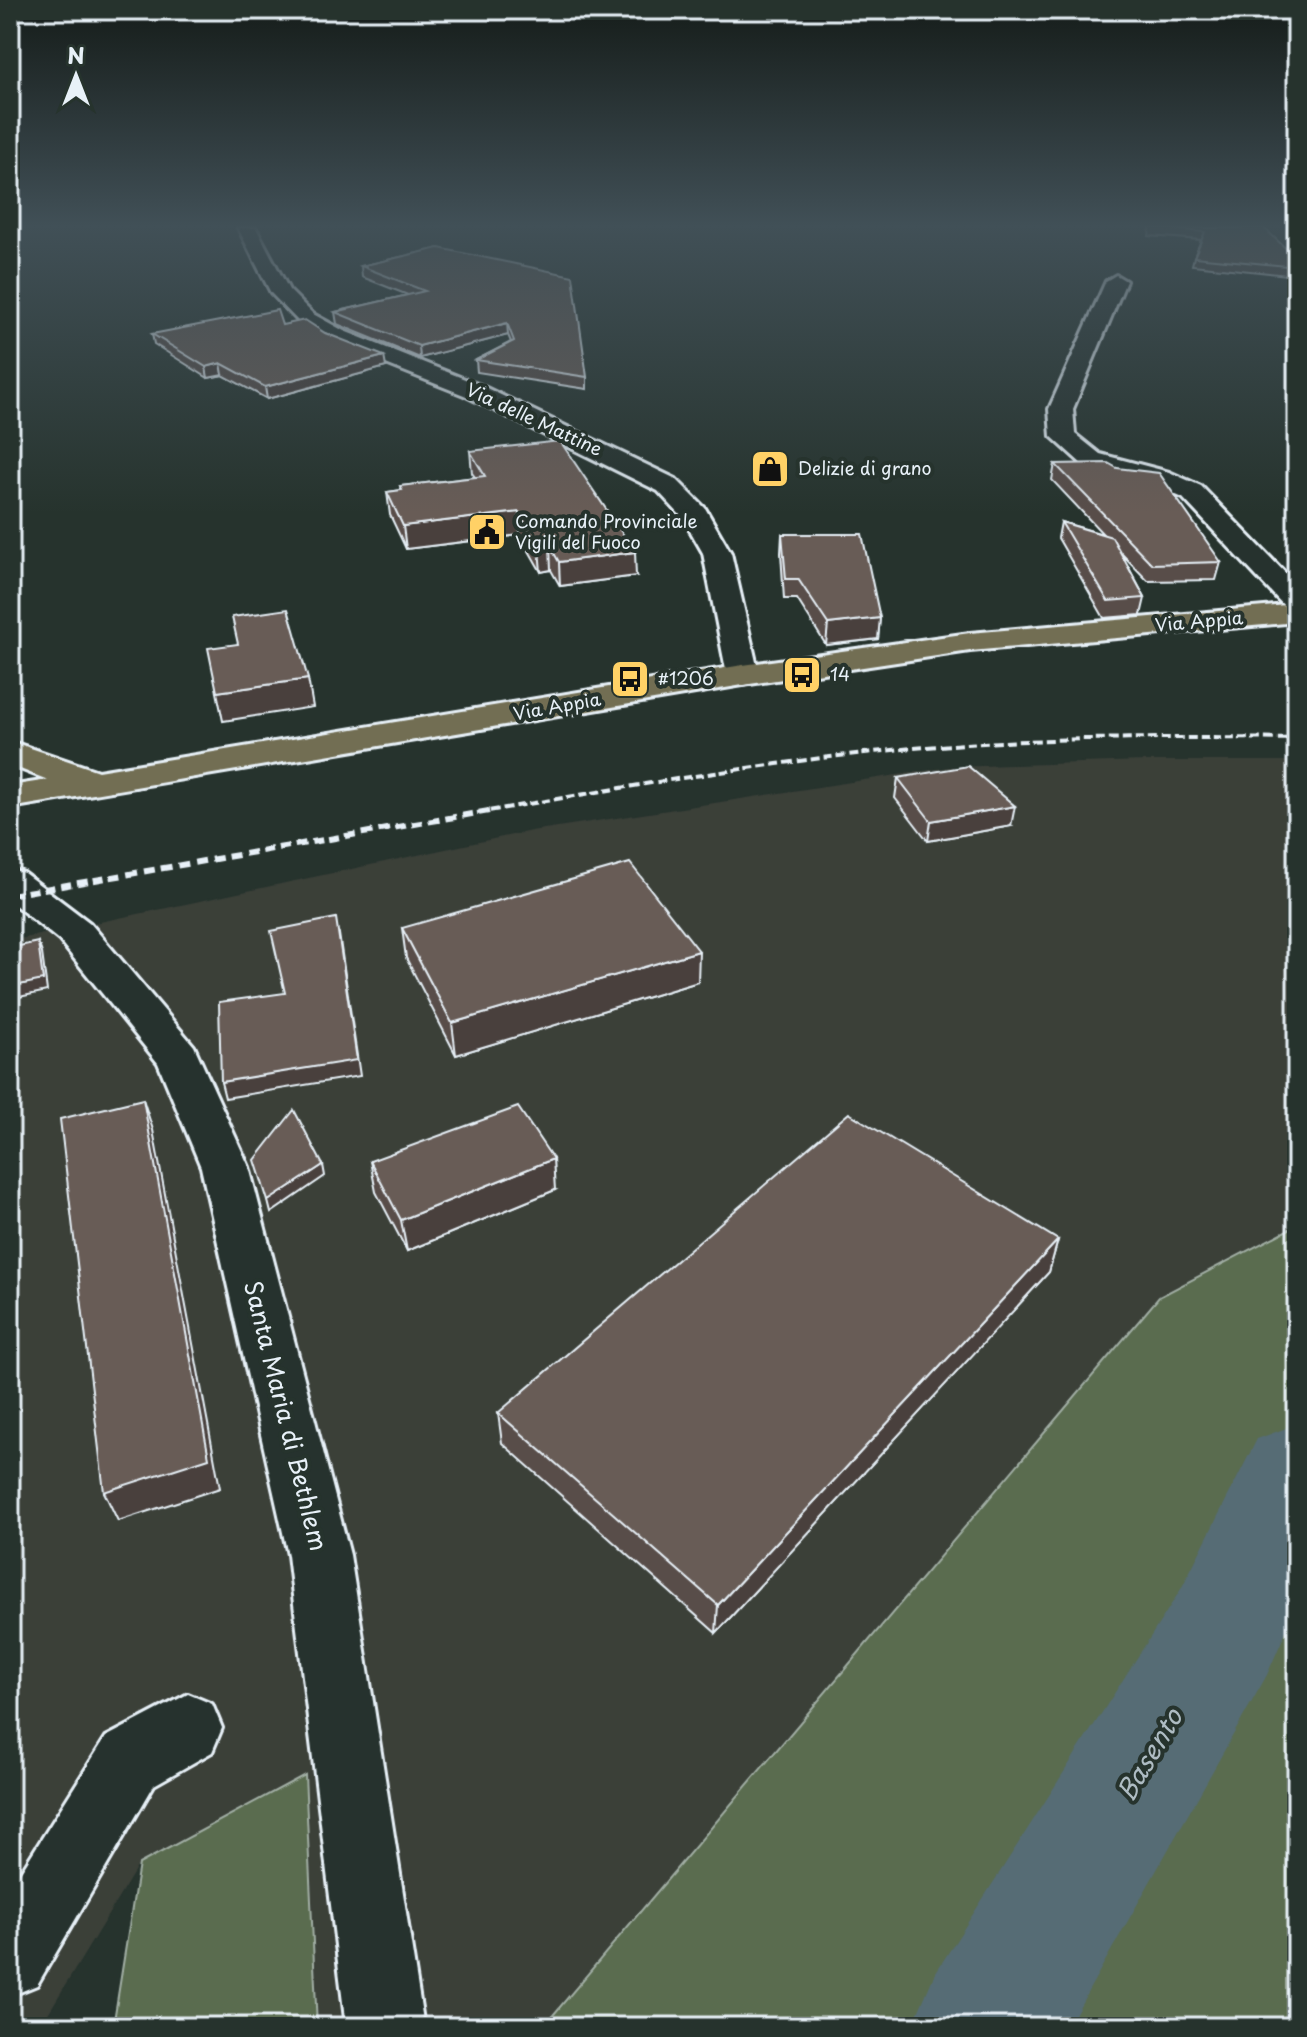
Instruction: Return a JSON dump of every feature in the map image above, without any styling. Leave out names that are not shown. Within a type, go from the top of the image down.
[{"type":"main road","name":"Via Appia","points":[[10,797],[743,675],[970,642],[1297,613]]},
{"type":"main road","points":[[10,752],[52,770],[95,782]]},
{"type":"street","name":"Via delle Mattine","points":[[314,323],[336,336],[472,390],[667,485],[695,514],[717,553],[743,675]]},
{"type":"street","points":[[1098,323],[1061,409],[1063,436],[1091,459],[1160,478],[1192,492],[1297,602]]},
{"type":"street","name":"Santa Maria di Bethlem","points":[[10,881],[75,932],[178,1057],[225,1167],[319,1555],[385,2027]]},
{"type":"street","points":[[10,1958],[130,1761],[188,1728]]},
{"type":"shaded area","points":[[1144,761],[1297,761],[1297,1225],[1159,1297],[543,2027],[317,2027],[305,1776],[139,1864],[40,2027],[10,2027],[10,941],[531,831],[949,767]]},
{"type":"green space","points":[[1297,1225],[1297,2027],[543,2027],[1159,1297]]},
{"type":"green space","points":[[305,1775],[317,2027],[113,2027],[139,1864]]},
{"type":"building","points":[[209,323],[310,323],[325,333],[384,356],[265,387],[221,363],[206,367],[152,334]]},
{"type":"building","points":[[362,323],[507,323],[419,346]]},
{"type":"building","points":[[507,323],[580,323],[587,377],[476,360],[514,341]]},
{"type":"building","points":[[560,441],[635,552],[559,562],[550,546],[539,548],[519,512],[403,526],[387,492],[402,490],[400,486],[485,476],[470,451]]},
{"type":"building","points":[[1108,463],[1117,468],[1159,473],[1221,562],[1152,564],[1055,464]]},
{"type":"building","points":[[1061,522],[1112,537],[1145,598],[1108,601]]},
{"type":"building","points":[[782,534],[862,534],[880,618],[828,624],[798,579],[786,579]]},
{"type":"building","points":[[288,609],[308,679],[217,692],[208,648],[238,644],[232,617]]},
{"type":"building","points":[[968,766],[1015,806],[931,821],[898,778]]},
{"type":"building","points":[[630,863],[699,951],[452,1023],[402,928]]},
{"type":"building","points":[[336,918],[357,1060],[221,1082],[219,1002],[285,993],[271,931]]},
{"type":"building","points":[[38,942],[43,980],[10,987],[10,948]]},
{"type":"building","points":[[143,1099],[209,1458],[104,1492],[60,1119]]},
{"type":"building","points":[[518,1107],[553,1159],[401,1220],[370,1161]]},
{"type":"building","points":[[294,1110],[323,1165],[268,1201],[255,1160]]},
{"type":"building","points":[[849,1113],[1058,1240],[718,1605],[498,1413]]},
{"type":"waterway","name":"Basento","points":[[986,2027],[1224,1632],[1297,1475]]},
{"type":"railway","points":[[477,813],[636,785],[903,749],[1100,739],[1297,739]]},
{"type":"railway","points":[[10,895],[489,811]]},
{"type":"place","name":"Delizie di grano","points":[[770,469]]},
{"type":"place","name":"Comando Provinciale Vigili del Fuoco","points":[[487,532]]},
{"type":"place","name":"14","points":[[802,675]]},
{"type":"place","name":"#1206","points":[[630,679]]}]
